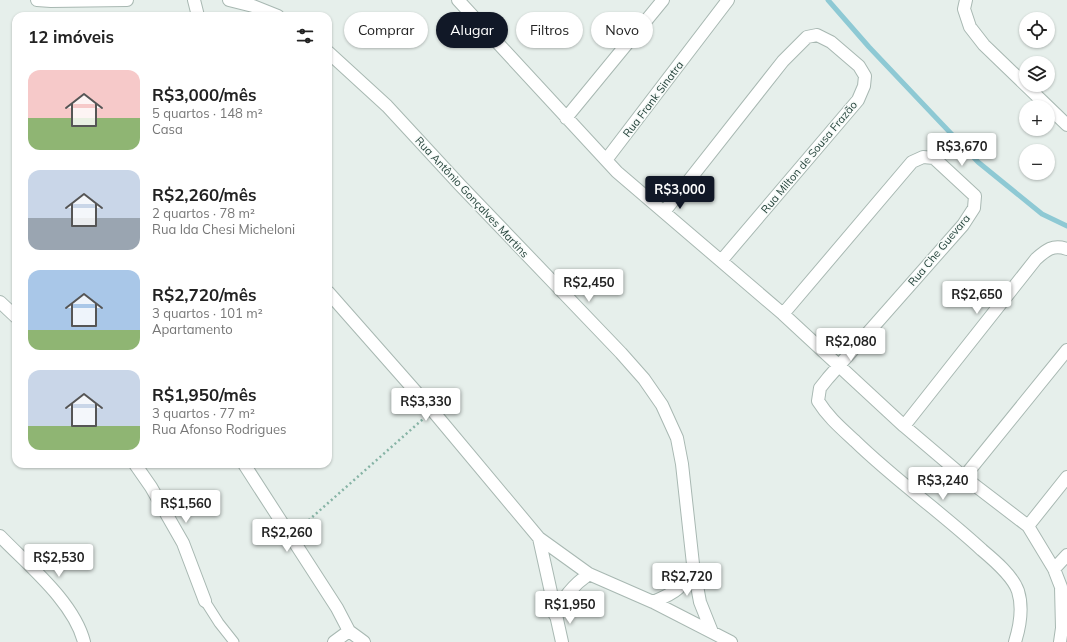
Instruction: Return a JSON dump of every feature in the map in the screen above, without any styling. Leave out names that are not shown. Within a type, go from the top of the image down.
[{"type":"street","points":[[37,0],[127,0]]},
{"type":"street","points":[[194,0],[197,12]]},
{"type":"street","points":[[229,0],[253,6],[268,12]]},
{"type":"street","points":[[458,0],[617,172],[783,314],[904,426],[964,477],[1028,526],[1064,588],[1060,642]]},
{"type":"street","points":[[566,118],[663,0]]},
{"type":"street","name":"Rua Frank Sinatra","points":[[606,160],[728,0]]},
{"type":"street","points":[[966,0],[964,9],[970,27],[984,45],[1066,122]]},
{"type":"street","name":"Rua Milton de Sousa Frazão","points":[[664,212],[783,61],[807,38],[817,34],[831,42],[859,66],[865,76],[864,86],[858,100],[721,261]]},
{"type":"street","name":"Rua Antônio Gonçalves Martins","points":[[332,56],[387,106],[644,378],[662,405],[677,438],[682,464],[693,564],[700,602],[712,632]]},
{"type":"street","name":"Rua Che Guevara","points":[[783,314],[912,162],[923,157],[934,158],[964,184],[975,196],[974,208],[963,225],[838,366]]},
{"type":"street","points":[[904,426],[1036,259],[1046,250],[1054,247],[1067,249]]},
{"type":"street","points":[[332,297],[432,410],[539,538],[589,574],[653,602],[730,642]]},
{"type":"street","points":[[0,302],[12,313]]},
{"type":"street","points":[[964,477],[1067,350]]},
{"type":"street","points":[[838,366],[820,388],[818,401],[826,413],[869,455],[973,542],[1004,570],[1018,590],[1021,611],[1015,642]]},
{"type":"street","points":[[138,468],[151,487],[183,543],[205,601]]},
{"type":"street","points":[[247,468],[337,608],[349,631],[364,642]]},
{"type":"street","points":[[1028,526],[1067,477]]},
{"type":"street","points":[[0,536],[55,592],[73,617],[84,642]]},
{"type":"street","points":[[539,538],[562,642]]},
{"type":"street","points":[[1054,569],[1067,555]]},
{"type":"street","points":[[653,602],[671,595],[680,587],[693,564]]},
{"type":"street","points":[[555,614],[560,603],[570,589],[589,574]]},
{"type":"street","points":[[334,642],[349,631]]},
{"type":"lane","points":[[205,601],[219,623],[234,642]]},
{"type":"path","points":[[291,536],[432,410]]},
{"type":"waterway","points":[[828,0],[869,47],[978,162],[1042,214],[1067,226]]}]
